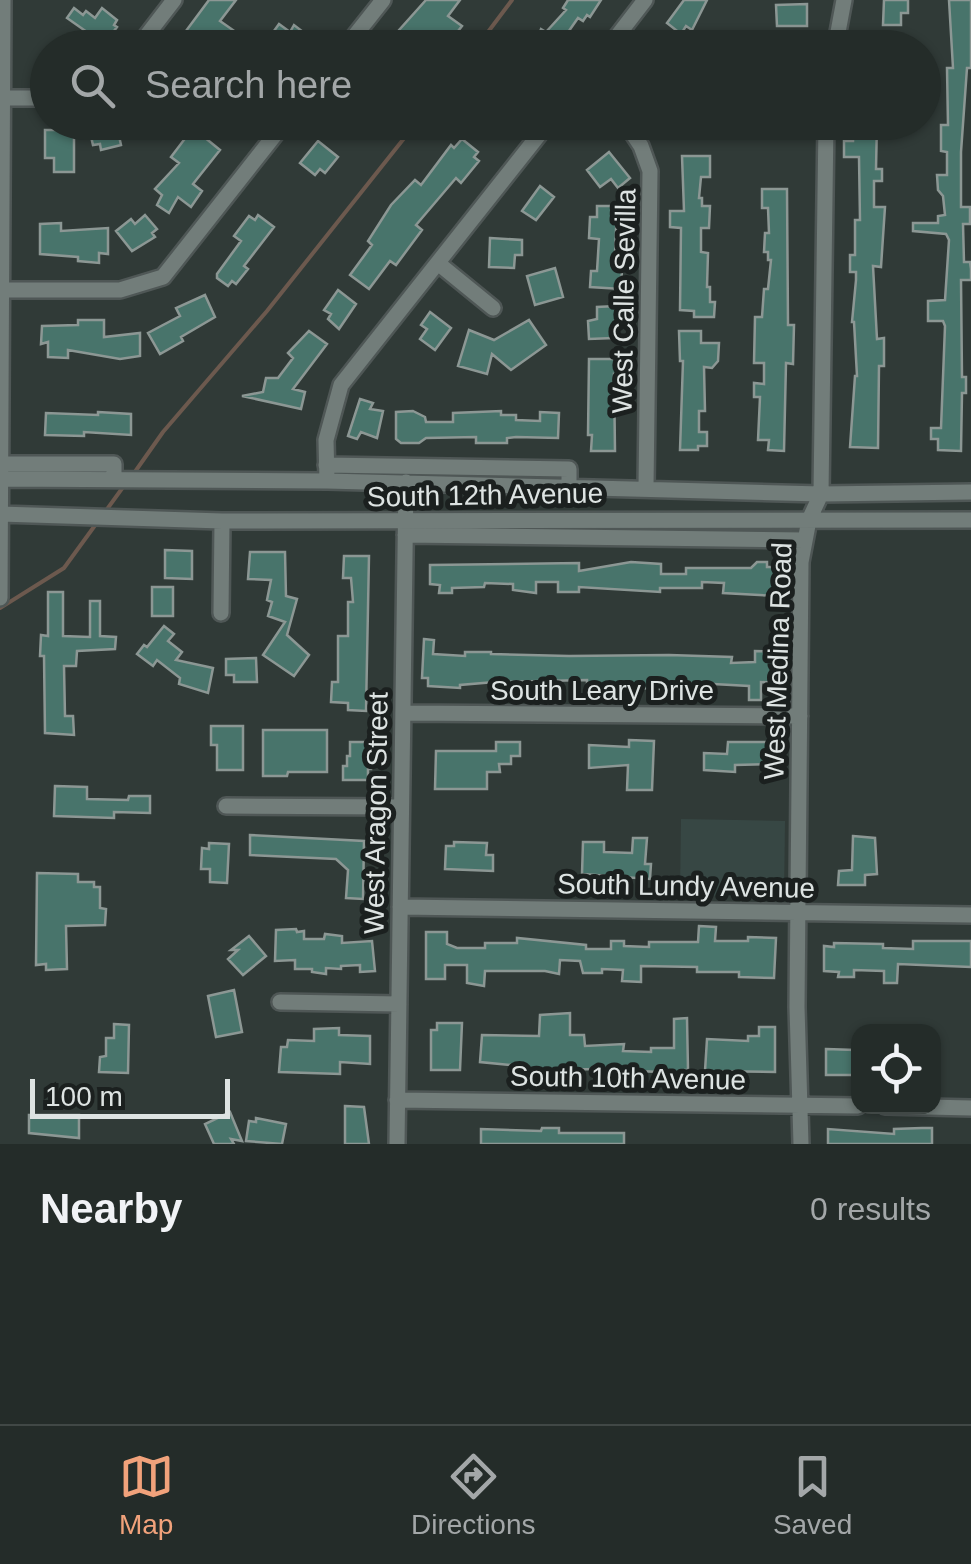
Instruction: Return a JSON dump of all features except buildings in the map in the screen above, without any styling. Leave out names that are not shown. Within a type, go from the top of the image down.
[{"type":"street","points":[[0,598],[2,0]]},
{"type":"street","points":[[150,30],[174,0]]},
{"type":"street","points":[[359,30],[383,0]]},
{"type":"street","points":[[622,30],[645,0]]},
{"type":"street","points":[[838,30],[844,0]]},
{"type":"street","points":[[1,98],[30,98]]},
{"type":"street","points":[[0,290],[120,290],[163,277],[272,140]]},
{"type":"street","points":[[326,473],[326,440],[341,385],[534,140]]},
{"type":"street","name":"West Calle Sevilla","points":[[637,140],[650,171],[646,487]]},
{"type":"street","name":"West Medina Road","points":[[801,1144],[797,1007],[804,540],[821,494],[826,140]]},
{"type":"street","points":[[439,264],[493,308]]},
{"type":"street","name":"South 12th Avenue","points":[[1,472],[114,464],[115,478],[569,470],[569,485]]},
{"type":"street","name":"South 12th Avenue","points":[[326,473],[406,482],[821,494],[971,492]]},
{"type":"street","name":"West Aragon Street","points":[[397,1144],[406,482]]},
{"type":"street","name":"South 12th Avenue","points":[[1,514],[804,540]]},
{"type":"street","name":"South 12th Avenue","points":[[405,528],[592,518],[971,520]]},
{"type":"street","points":[[220,613],[222,521]]},
{"type":"street","name":"South Leary Drive","points":[[403,713],[800,716]]},
{"type":"street","points":[[226,806],[402,807]]},
{"type":"street","name":"South Lundy Avenue","points":[[400,907],[971,915]]},
{"type":"street","points":[[280,1002],[399,1004]]},
{"type":"street","name":"South 10th Avenue","points":[[398,1100],[851,1106]]},
{"type":"street","points":[[941,1107],[971,1108]]},
{"type":"shaded area","points":[[681,819],[785,821],[784,897],[680,895]]},
{"type":"waterway","points":[[490,30],[512,0]]},
{"type":"waterway","points":[[132,476],[163,432],[267,311],[403,140]]},
{"type":"waterway","points":[[105,512],[126,483]]},
{"type":"waterway","points":[[0,608],[64,568],[96,524]]}]
